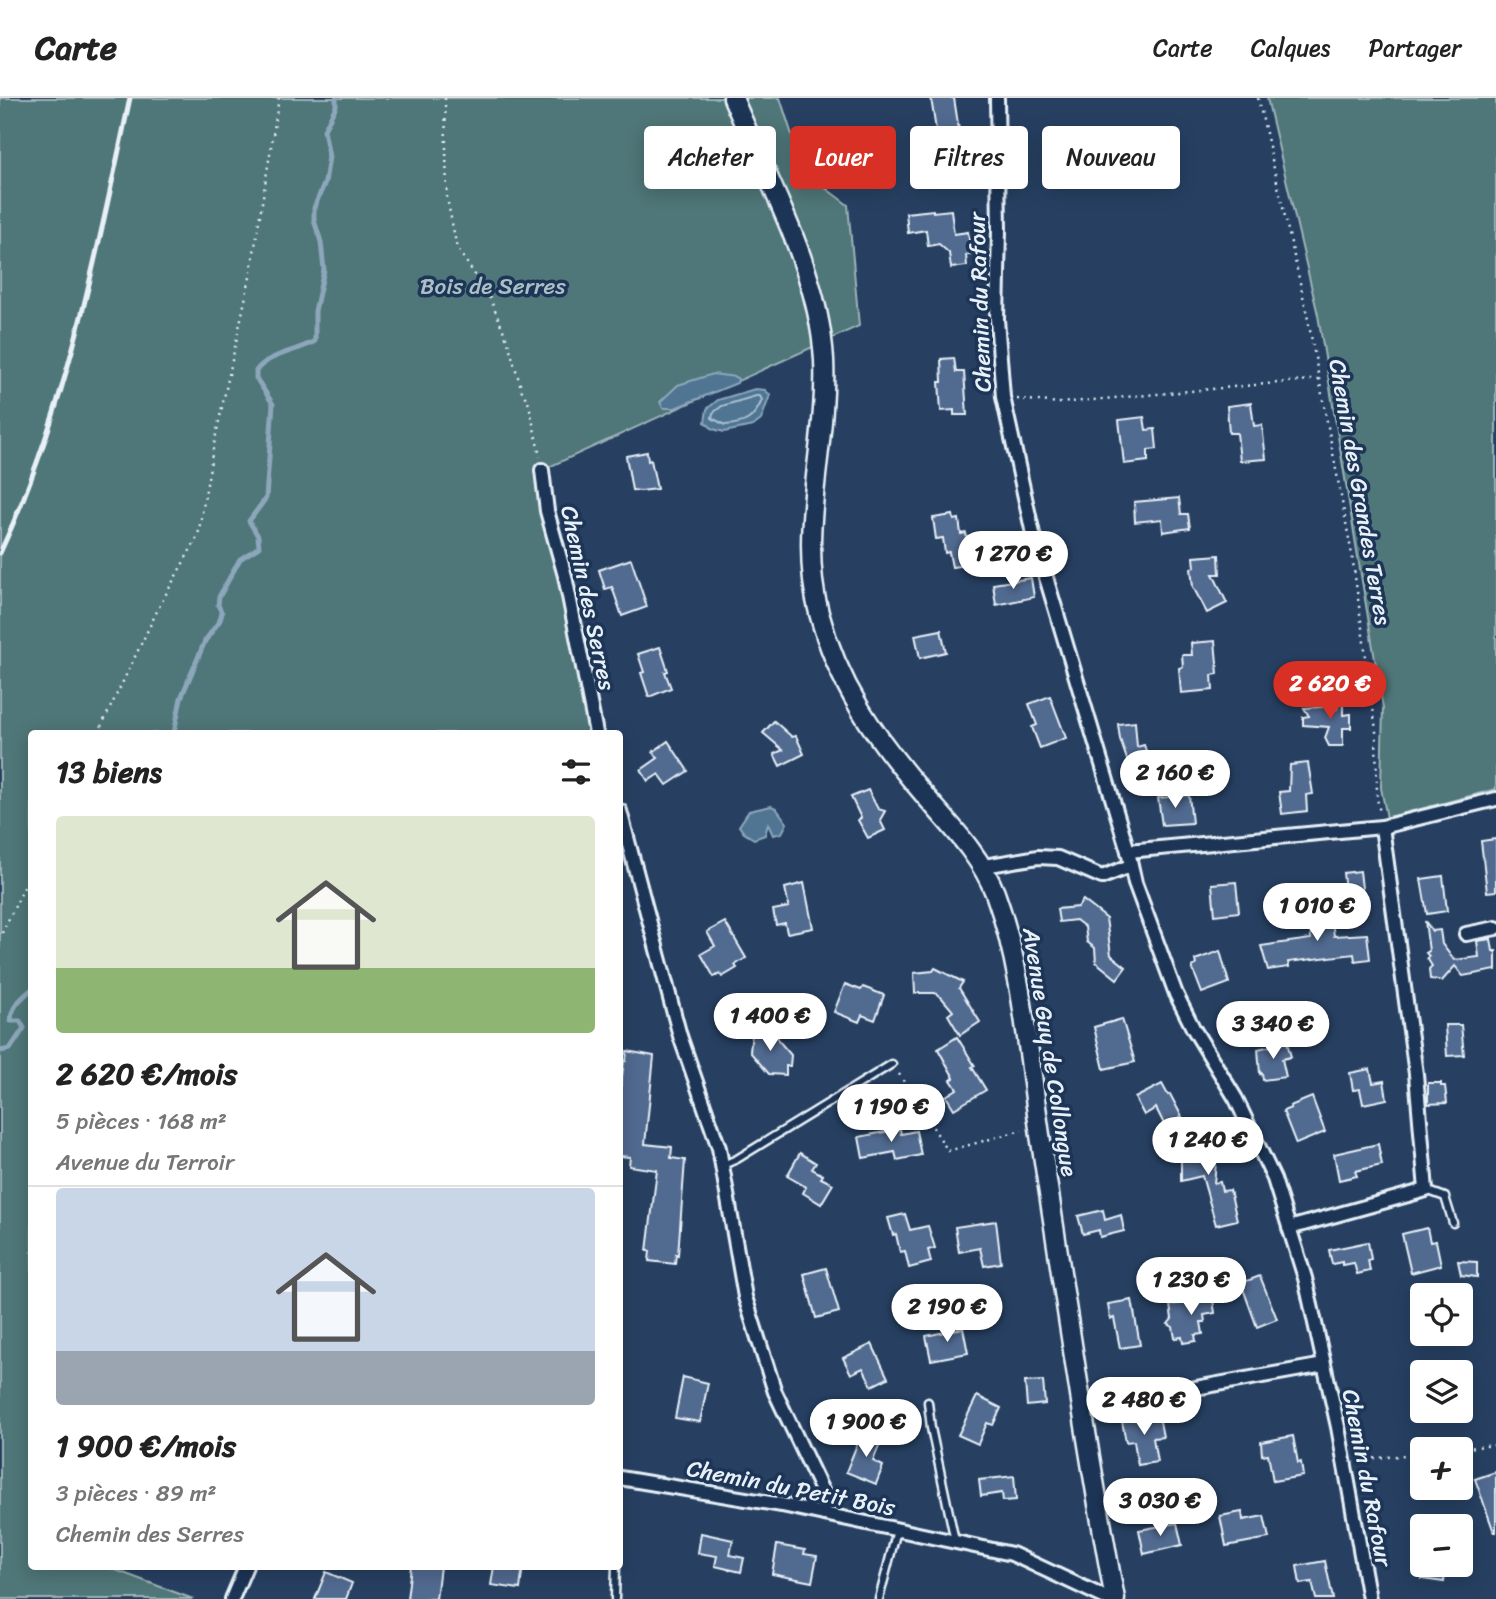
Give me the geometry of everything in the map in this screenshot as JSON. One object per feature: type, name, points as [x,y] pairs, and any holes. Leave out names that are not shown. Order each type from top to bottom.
[{"type":"main road","name":"Avenue Guy de Collongue","points":[[733,98],[793,238],[819,320],[824,364],[810,554],[812,579],[827,642],[852,698],[871,730],[984,866],[1011,944],[1083,1413],[1086,1500],[1098,1574],[1113,1599]]},
{"type":"street","name":"Chemin du Rafour","points":[[997,98],[997,319],[1003,397],[1033,534],[1128,850],[1130,866],[1176,994],[1193,1028],[1236,1099],[1273,1179],[1305,1278],[1344,1462],[1369,1599]]},
{"type":"street","name":"Chemin des Serres","points":[[542,470],[547,511],[565,576],[595,730]]},
{"type":"street","points":[[1128,850],[1382,827],[1496,799]]},
{"type":"street","points":[[623,822],[680,1036],[714,1130],[723,1165],[745,1297],[775,1392],[821,1488],[824,1514]]},
{"type":"street","points":[[1289,1228],[1426,1190],[1416,1074],[1382,827]]},
{"type":"street","points":[[984,866],[1038,857],[1058,858],[1102,877],[1130,866]]},
{"type":"street","points":[[1466,934],[1496,928]]},
{"type":"street","name":"Chemin du Rafour","points":[[1162,1394],[1324,1365]]},
{"type":"street","name":"Chemin du Petit Bois","points":[[623,1478],[727,1495],[1012,1554],[1113,1599]]},
{"type":"street","points":[[232,1599],[244,1570]]},
{"type":"lane","points":[[723,1165],[892,1064]]},
{"type":"lane","points":[[1426,1190],[1445,1197],[1453,1223]]},
{"type":"lane","points":[[928,1402],[955,1541]]},
{"type":"lane","points":[[878,1599],[897,1529]]},
{"type":"lane","points":[[615,1599],[616,1570]]},
{"type":"path","points":[[99,730],[160,604],[198,536],[213,449],[250,277],[279,98]]},
{"type":"path","points":[[445,98],[447,198],[457,248],[489,296],[508,342],[528,404],[542,470]]},
{"type":"path","name":"Chemin des Grandes Terres","points":[[1258,98],[1306,309],[1352,555],[1376,730],[1377,798],[1382,827]]},
{"type":"path","points":[[1003,397],[1060,403],[1320,379]]},
{"type":"path","points":[[2,933],[28,879]]},
{"type":"path","points":[[892,1064],[948,1151],[1038,1125]]},
{"type":"path","points":[[1473,1447],[1496,1445]]},
{"type":"path","points":[[1344,1462],[1410,1454]]},
{"type":"green space","name":"Bois de Serres","points":[[0,98],[780,98],[790,129],[790,189],[827,189],[848,205],[859,326],[542,470],[595,730],[28,730],[28,1570],[116,1570],[193,1599],[0,1599]]},
{"type":"green space","points":[[1267,98],[1496,98],[1496,789],[1387,818],[1381,788],[1383,708],[1318,315]]},
{"type":"water","points":[[713,374],[735,377],[738,379],[737,383],[675,408],[663,408],[660,402],[678,385]]},
{"type":"water","points":[[755,389],[765,390],[770,395],[761,420],[753,426],[724,432],[713,429],[705,422],[707,409],[718,400]]},
{"type":"water","points":[[771,806],[776,808],[787,823],[782,833],[773,835],[768,824],[765,835],[754,839],[744,833],[739,826],[749,811]]},
{"type":"building","points":[[931,98],[954,98],[958,126],[935,126]]},
{"type":"building","points":[[951,210],[954,234],[968,232],[971,254],[966,255],[967,266],[951,268],[949,253],[939,244],[928,246],[926,230],[908,233],[906,213]]},
{"type":"building","points":[[954,358],[956,372],[964,372],[967,415],[954,415],[954,410],[941,411],[941,359]]},
{"type":"building","points":[[1251,403],[1254,426],[1262,425],[1266,459],[1240,461],[1237,433],[1229,433],[1227,406]]},
{"type":"building","points":[[1144,417],[1146,430],[1155,429],[1157,449],[1148,450],[1148,461],[1124,464],[1119,420]]},
{"type":"building","points":[[647,452],[657,489],[632,490],[626,456]]},
{"type":"building","points":[[1179,498],[1181,514],[1188,514],[1190,528],[1163,532],[1162,519],[1135,522],[1134,502]]},
{"type":"building","points":[[953,515],[954,520],[959,519],[961,534],[966,533],[971,564],[952,567],[949,552],[945,553],[943,538],[936,539],[933,518]]},
{"type":"building","points":[[1219,555],[1220,574],[1213,574],[1227,603],[1207,613],[1193,587],[1191,568],[1195,567],[1194,557]]},
{"type":"building","points":[[631,559],[647,607],[622,616],[612,587],[605,589],[599,570]]},
{"type":"building","points":[[1031,578],[1034,597],[996,605],[993,584]]},
{"type":"building","points":[[941,630],[946,652],[920,658],[915,635]]},
{"type":"building","points":[[1215,641],[1218,674],[1212,675],[1213,690],[1181,693],[1179,668],[1183,667],[1182,655],[1192,655],[1191,643]]},
{"type":"building","points":[[660,647],[671,688],[649,697],[638,654]]},
{"type":"building","points":[[1343,695],[1343,715],[1351,714],[1351,728],[1343,728],[1343,746],[1329,746],[1325,738],[1329,727],[1303,725],[1303,717],[1309,716],[1304,708],[1322,707],[1325,703],[1336,702],[1336,710]]},
{"type":"building","points":[[1050,696],[1066,738],[1040,748],[1032,727],[1037,725],[1029,704]]},
{"type":"building","points":[[774,721],[792,737],[796,736],[804,754],[780,766],[774,754],[783,750],[763,733]]},
{"type":"building","points":[[1135,722],[1137,747],[1144,745],[1152,768],[1138,773],[1139,782],[1135,783],[1120,739],[1118,724]]},
{"type":"building","points":[[668,741],[688,771],[667,785],[659,774],[648,781],[641,770],[658,758],[653,752]]},
{"type":"building","points":[[1308,763],[1313,794],[1306,795],[1307,811],[1282,814],[1279,792],[1289,791],[1290,765]]},
{"type":"building","points":[[868,790],[878,809],[885,811],[880,820],[885,830],[868,838],[858,820],[861,818],[851,797]]},
{"type":"building","points":[[1189,795],[1192,823],[1162,825],[1158,798]]},
{"type":"building","points":[[1496,839],[1496,891],[1487,892],[1481,841]]},
{"type":"building","points":[[1360,871],[1363,897],[1346,899],[1343,873]]},
{"type":"building","points":[[1443,876],[1447,911],[1427,914],[1421,879]]},
{"type":"building","points":[[1236,882],[1239,912],[1215,915],[1212,884]]},
{"type":"building","points":[[804,883],[813,928],[787,933],[785,923],[776,925],[773,910],[789,907],[785,888]]},
{"type":"building","points":[[1083,900],[1106,918],[1111,955],[1126,967],[1117,979],[1096,962],[1095,948],[1087,942],[1085,927],[1076,920],[1059,922],[1057,909],[1078,907]]},
{"type":"building","points":[[1330,906],[1334,936],[1367,934],[1370,959],[1355,961],[1354,954],[1288,962],[1289,967],[1268,970],[1261,946],[1311,939],[1308,908]]},
{"type":"building","points":[[1425,921],[1432,931],[1440,930],[1442,944],[1454,960],[1479,957],[1477,941],[1491,939],[1493,951],[1496,951],[1496,970],[1463,976],[1455,966],[1442,981],[1430,979],[1429,969],[1432,966],[1426,953],[1429,951]]},
{"type":"building","points":[[725,922],[746,958],[735,965],[737,968],[722,977],[720,974],[714,977],[701,954],[715,946],[707,932]]},
{"type":"building","points":[[1220,951],[1229,983],[1202,993],[1192,967],[1196,965],[1195,960]]},
{"type":"building","points":[[935,968],[963,982],[959,988],[980,1022],[960,1035],[948,1015],[953,1011],[942,998],[935,993],[915,993],[914,973],[933,971]]},
{"type":"building","points":[[845,984],[884,995],[875,1020],[862,1015],[859,1022],[834,1012]]},
{"type":"building","points":[[1122,1019],[1135,1062],[1104,1069],[1094,1027]]},
{"type":"building","points":[[1445,1025],[1461,1025],[1464,1055],[1447,1056]]},
{"type":"building","points":[[752,1032],[778,1035],[778,1040],[791,1055],[790,1066],[786,1066],[786,1075],[769,1074],[750,1052]]},
{"type":"building","points":[[957,1037],[986,1090],[954,1109],[946,1096],[957,1089],[938,1049]]},
{"type":"building","points":[[1287,1042],[1291,1057],[1282,1059],[1286,1077],[1263,1080],[1258,1049]]},
{"type":"building","points":[[627,1051],[654,1056],[645,1144],[672,1147],[671,1158],[685,1160],[678,1255],[676,1254],[675,1264],[649,1261],[650,1251],[647,1251],[657,1170],[629,1166],[630,1157],[623,1156],[623,1069]]},
{"type":"building","points":[[1370,1069],[1373,1083],[1384,1081],[1387,1099],[1363,1104],[1360,1089],[1353,1090],[1350,1073]]},
{"type":"building","points":[[1428,1083],[1441,1083],[1441,1086],[1445,1086],[1447,1103],[1428,1104]]},
{"type":"building","points":[[1162,1084],[1182,1117],[1165,1126],[1156,1108],[1144,1115],[1135,1098]]},
{"type":"building","points":[[1312,1097],[1325,1132],[1296,1144],[1283,1111]]},
{"type":"building","points":[[900,1129],[901,1134],[916,1131],[921,1155],[897,1160],[895,1152],[863,1158],[859,1137]]},
{"type":"building","points":[[1219,1139],[1219,1151],[1214,1156],[1214,1183],[1220,1182],[1222,1191],[1230,1190],[1237,1220],[1216,1225],[1202,1176],[1181,1181],[1181,1145]]},
{"type":"building","points":[[1378,1144],[1382,1165],[1355,1171],[1357,1176],[1339,1180],[1334,1154]]},
{"type":"building","points":[[800,1153],[816,1163],[812,1169],[823,1175],[821,1178],[833,1184],[821,1204],[803,1193],[806,1187],[787,1176]]},
{"type":"building","points":[[1103,1210],[1105,1220],[1121,1215],[1124,1231],[1100,1237],[1099,1230],[1083,1234],[1078,1216]]},
{"type":"building","points":[[905,1214],[910,1230],[928,1226],[935,1248],[928,1250],[931,1262],[909,1268],[905,1251],[900,1252],[896,1234],[893,1235],[888,1218]]},
{"type":"building","points":[[996,1221],[1001,1263],[984,1266],[980,1248],[959,1252],[955,1227]]},
{"type":"building","points":[[1427,1228],[1430,1242],[1436,1241],[1441,1265],[1411,1273],[1402,1234]]},
{"type":"building","points":[[1368,1242],[1370,1271],[1357,1274],[1354,1263],[1332,1264],[1329,1250]]},
{"type":"building","points":[[1458,1261],[1477,1262],[1477,1277],[1461,1275]]},
{"type":"building","points":[[826,1268],[839,1312],[816,1318],[804,1274]]},
{"type":"building","points":[[1260,1276],[1277,1319],[1257,1327],[1241,1283]]},
{"type":"building","points":[[1212,1293],[1215,1313],[1204,1315],[1205,1322],[1201,1322],[1203,1334],[1195,1335],[1196,1341],[1183,1343],[1182,1337],[1175,1338],[1173,1327],[1168,1324],[1172,1319],[1170,1305],[1197,1301],[1196,1295]]},
{"type":"building","points":[[1132,1300],[1140,1345],[1120,1348],[1114,1318],[1110,1319],[1108,1304]]},
{"type":"building","points":[[963,1328],[968,1353],[931,1360],[926,1336]]},
{"type":"building","points":[[872,1344],[888,1378],[872,1386],[863,1368],[851,1374],[843,1358]]},
{"type":"building","points":[[683,1377],[708,1383],[700,1422],[675,1418]]},
{"type":"building","points":[[1043,1381],[1045,1404],[1027,1406],[1025,1382]]},
{"type":"building","points":[[977,1396],[1001,1408],[993,1425],[987,1423],[978,1444],[958,1435]]},
{"type":"building","points":[[1159,1416],[1163,1437],[1153,1438],[1157,1462],[1138,1465],[1134,1441],[1126,1442],[1122,1421]]},
{"type":"building","points":[[862,1432],[881,1441],[873,1461],[883,1466],[876,1484],[846,1472]]},
{"type":"building","points":[[1293,1436],[1303,1476],[1273,1481],[1268,1454],[1262,1455],[1261,1442]]},
{"type":"building","points":[[1496,1472],[1496,1532],[1494,1532],[1475,1479]]},
{"type":"building","points":[[1014,1476],[1016,1500],[1003,1501],[1002,1493],[981,1496],[979,1480]]},
{"type":"building","points":[[1242,1512],[1243,1520],[1264,1516],[1269,1538],[1226,1546],[1220,1516]]},
{"type":"building","points":[[1177,1523],[1182,1545],[1144,1554],[1139,1530]]},
{"type":"building","points":[[701,1533],[733,1540],[730,1555],[744,1558],[741,1572],[715,1566],[717,1556],[698,1553]]},
{"type":"building","points":[[777,1545],[805,1550],[804,1554],[817,1556],[812,1582],[772,1574]]},
{"type":"building","points":[[1325,1561],[1333,1599],[1316,1599],[1312,1582],[1300,1584],[1297,1566]]},
{"type":"building","points":[[411,1570],[440,1570],[436,1599],[407,1599]]},
{"type":"building","points":[[493,1570],[522,1570],[520,1589],[491,1585]]},
{"type":"building","points":[[326,1572],[352,1583],[346,1599],[315,1599]]},
{"type":"building","points":[[1422,1577],[1445,1577],[1444,1582]]},
{"type":"waterway","points":[[175,730],[181,698],[205,641],[220,620],[222,613],[218,605],[219,597],[240,559],[259,547],[258,536],[249,521],[266,498],[273,404],[256,378],[256,371],[268,360],[315,341],[315,311],[324,270],[314,208],[325,182],[329,157],[324,130],[336,106],[336,98]]},
{"type":"waterway","points":[[0,1051],[10,1049],[24,1028],[20,1021],[11,1021],[11,1016],[28,993]]},
{"type":"railway","points":[[0,553],[44,443],[62,387],[92,272],[130,98]]}]
